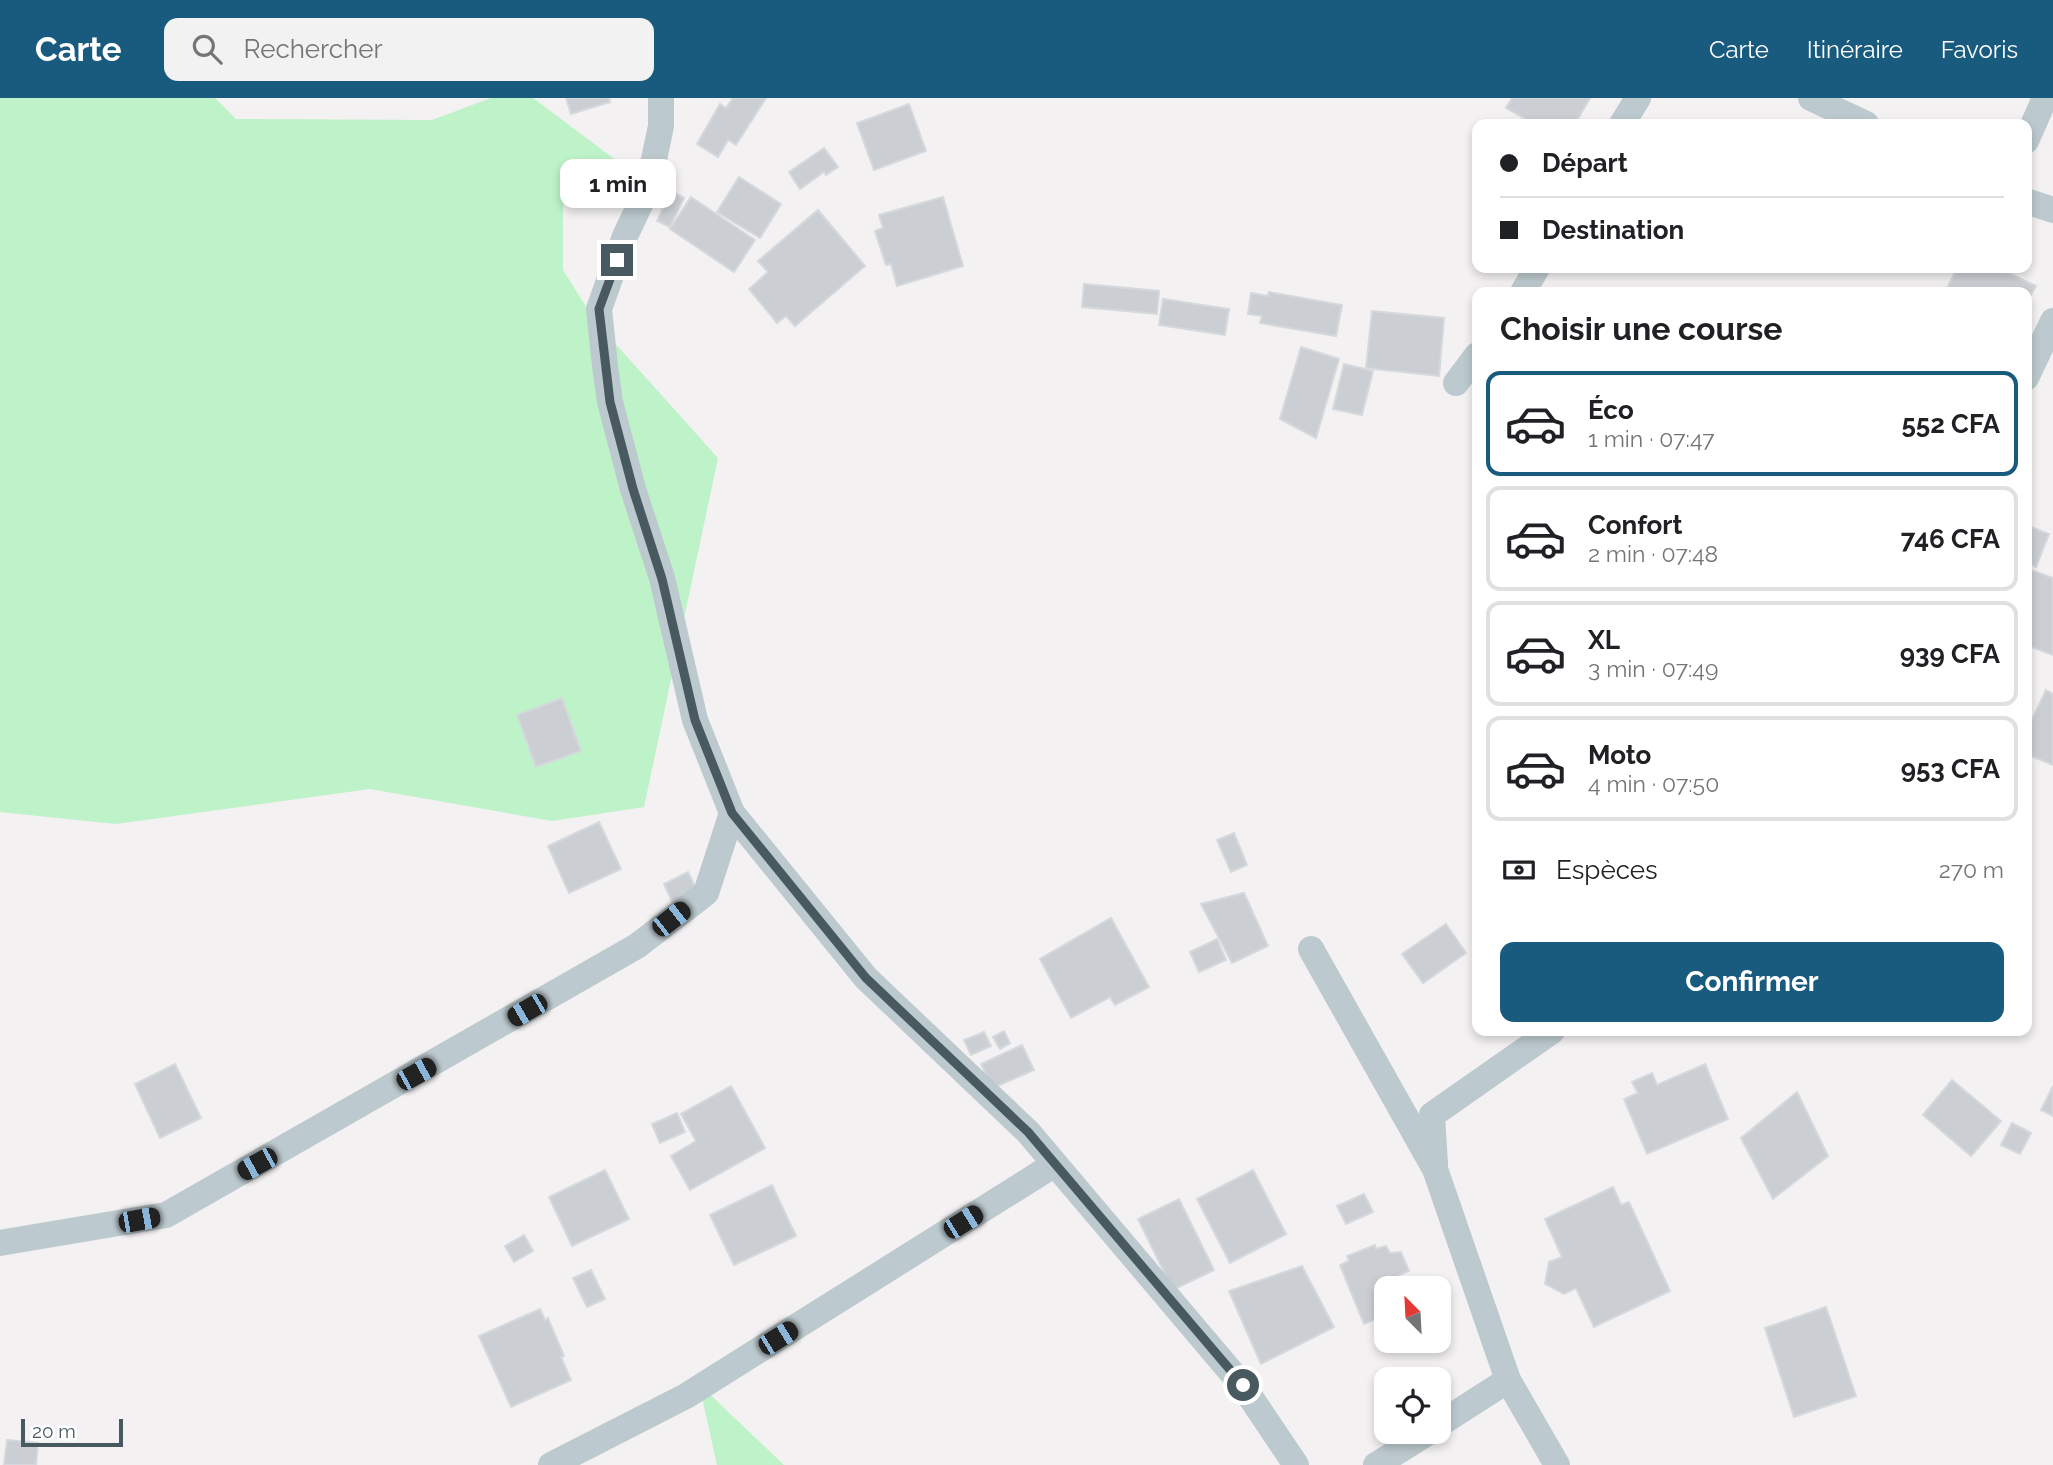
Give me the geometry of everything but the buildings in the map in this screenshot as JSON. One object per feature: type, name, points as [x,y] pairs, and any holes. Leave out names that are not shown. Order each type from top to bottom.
[{"type":"street","points":[[661,98],[661,126],[648,188],[625,236],[599,309],[610,402],[633,489],[662,579],[695,720],[732,813],[866,978],[1028,1132],[1243,1385],[1296,1465]]},
{"type":"street","points":[[1625,119],[1638,98]]},
{"type":"street","points":[[1811,98],[1855,119]]},
{"type":"street","points":[[2032,127],[2045,98]]},
{"type":"street","points":[[2032,203],[2053,210]]},
{"type":"street","points":[[2032,365],[2053,321]]},
{"type":"street","points":[[1456,383],[1472,362]]},
{"type":"street","points":[[0,1242],[166,1215],[637,946],[706,893],[732,813]]},
{"type":"street","points":[[1311,949],[1435,1169],[1508,1380],[1557,1465]]},
{"type":"street","points":[[1435,1169],[1433,1115],[1545,1036]]},
{"type":"street","points":[[551,1465],[686,1396],[1055,1164]]},
{"type":"street","points":[[1451,1417],[1508,1380]]},
{"type":"street","points":[[1376,1465],[1410,1444]]},
{"type":"green space","points":[[0,98],[215,98],[236,119],[432,120],[491,98],[533,98],[633,173],[563,205],[563,270],[595,321],[718,458],[644,807],[552,821],[370,789],[116,824],[0,812]]},
{"type":"green space","points":[[699,1384],[784,1465],[717,1465]]},
{"type":"route","points":[[617,260],[599,309],[610,402],[633,489],[662,579],[695,720],[732,813],[866,978],[1028,1132],[1243,1385]]}]
